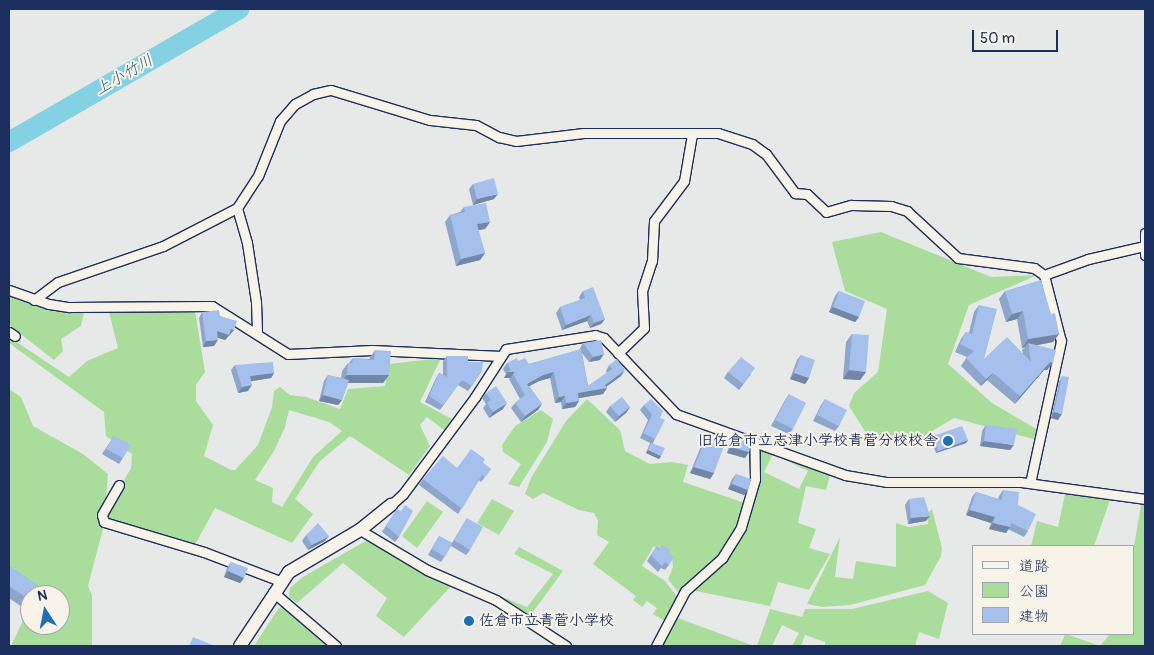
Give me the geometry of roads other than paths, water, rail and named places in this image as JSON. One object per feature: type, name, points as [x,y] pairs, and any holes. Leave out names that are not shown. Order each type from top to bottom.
[{"type":"street","points":[[34,300],[58,282],[164,246],[237,208],[258,176],[280,121],[295,104],[313,94],[331,90],[430,120],[476,125],[499,137],[516,141],[584,132],[718,133],[752,144],[766,154],[796,193],[807,194],[826,212],[851,205],[891,206],[907,211],[958,258],[1034,268],[1044,275],[1061,341],[1030,483]]},
{"type":"street","points":[[618,353],[644,328],[642,291],[652,261],[654,221],[684,181],[692,134]]},
{"type":"street","points":[[237,208],[247,243],[256,302],[257,334]]},
{"type":"street","points":[[1044,275],[1088,259],[1144,251],[1145,233]]},
{"type":"street","points":[[9,290],[34,300],[70,307],[212,306],[288,354],[372,350],[501,356]]},
{"type":"street","points":[[240,646],[276,586],[296,566],[360,530],[403,494],[475,398],[501,356],[510,347],[595,335],[604,338],[671,412],[754,440],[855,478],[887,482],[1030,483],[1145,500]]},
{"type":"street","points":[[656,646],[685,591],[722,558],[741,527],[755,479],[754,440]]},
{"type":"street","points":[[118,485],[102,515],[104,522],[204,552],[276,586],[336,646]]},
{"type":"street","points":[[360,530],[427,570],[496,600],[566,646]]},
{"type":"waterway","name":"上小竹川","points":[[9,142],[239,9]]},
{"type":"place","name":"旧佐倉市立志津小学校青菅分校校舎","points":[[948,441]]},
{"type":"place","name":"佐倉市立青菅小学校","points":[[469,621]]}]
